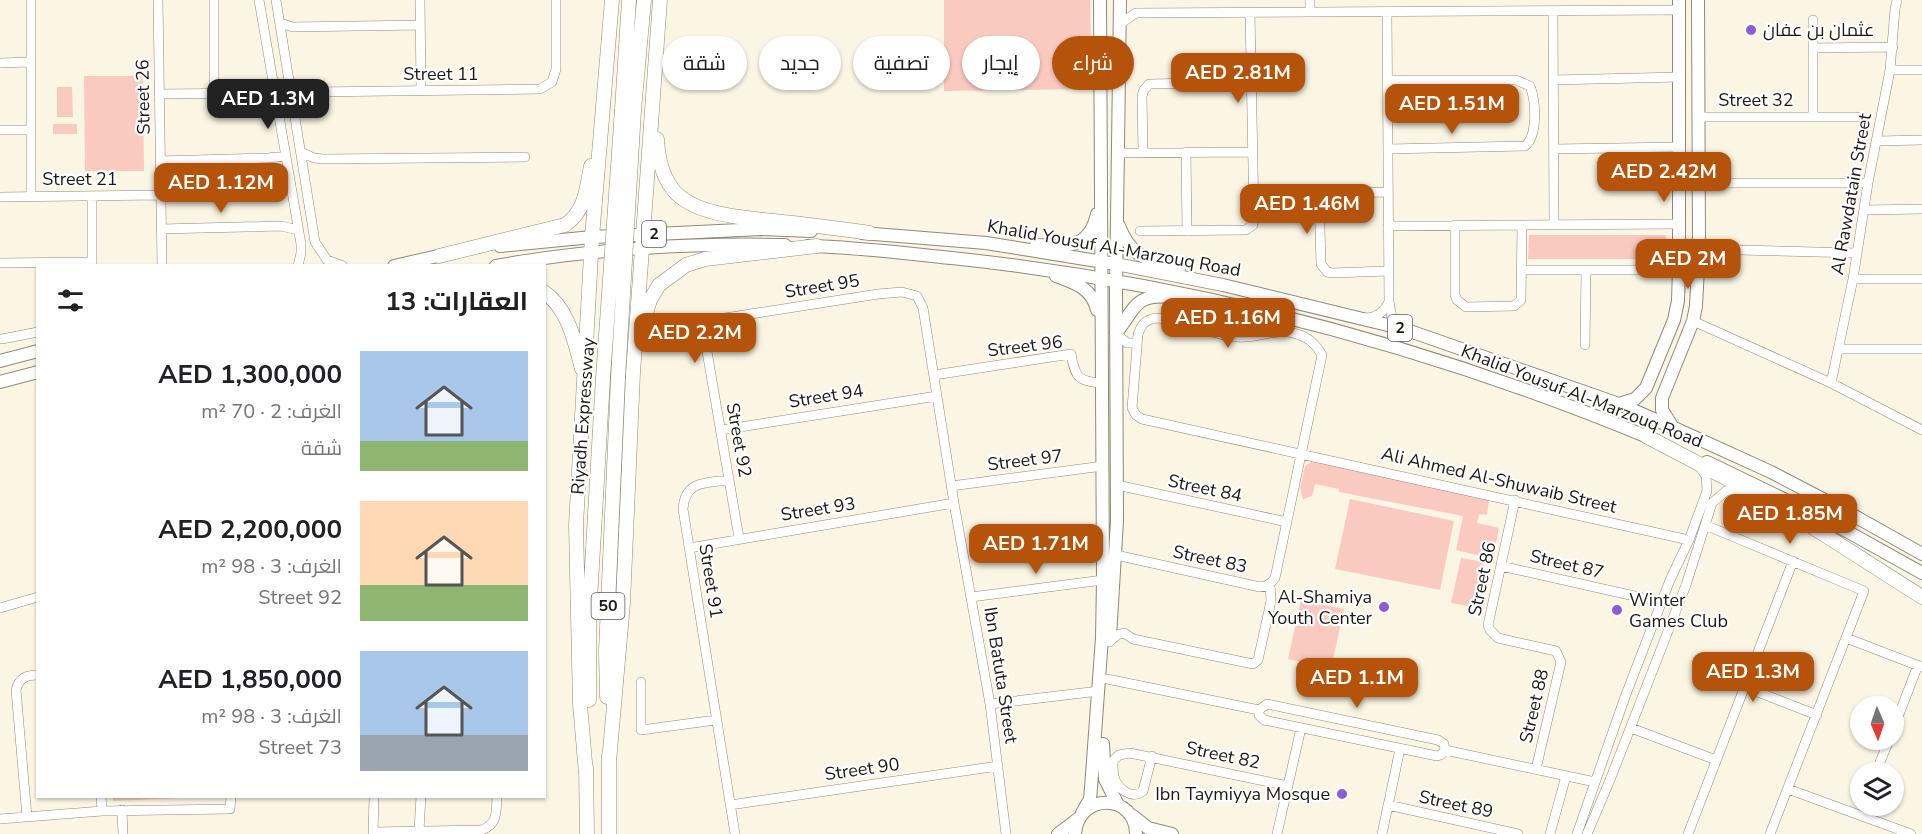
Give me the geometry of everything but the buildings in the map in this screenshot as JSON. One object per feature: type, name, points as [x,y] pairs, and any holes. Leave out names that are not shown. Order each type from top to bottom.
[{"type":"highway","points":[[586,774],[580,704],[576,525],[586,385],[592,237],[612,0]]},
{"type":"highway","name":"Riyadh Expressway","points":[[609,834],[606,651],[628,110],[629,0]]},
{"type":"highway","name":"Riyadh Expressway","points":[[587,834],[589,617],[603,378],[628,110],[644,0]]},
{"type":"highway","points":[[609,762],[623,603],[633,373],[660,0]]},
{"type":"highway","points":[[654,93],[661,169],[677,194],[689,202],[706,210],[733,215],[870,233]]},
{"type":"highway","points":[[439,256],[555,228],[575,218],[581,210],[585,196],[602,114]]},
{"type":"highway","points":[[597,180],[605,195],[621,202],[638,197],[644,191],[647,183]]},
{"type":"highway","points":[[633,373],[650,300],[659,285],[686,265],[705,259],[817,246]]},
{"type":"highway","points":[[591,294],[593,284],[600,276],[609,272],[620,272],[629,276],[636,284],[639,293]]},
{"type":"highway","points":[[546,294],[567,321],[586,385]]},
{"type":"highway","points":[[1646,436],[1781,507],[1922,597]]},
{"type":"main road","points":[[1100,0],[1101,36]]},
{"type":"main road","points":[[1120,36],[1121,0]]},
{"type":"main road","points":[[1672,427],[1664,416],[1661,405],[1693,321],[1697,289],[1699,249],[1698,0]]},
{"type":"main road","points":[[1619,404],[1629,403],[1641,394],[1674,320],[1679,269],[1679,5]]},
{"type":"main road","points":[[1679,29],[1684,38],[1689,39],[1693,38],[1698,29]]},
{"type":"main road","points":[[1679,57],[1687,48],[1698,55]]},
{"type":"main road","points":[[1075,834],[1081,815],[1090,799],[1103,580],[1101,90]]},
{"type":"main road","points":[[1119,90],[1116,264],[1117,521],[1103,767],[1109,790],[1134,820],[1136,834]]},
{"type":"main road","points":[[986,243],[1051,245],[1080,242],[1094,227],[1100,195]]},
{"type":"main road","points":[[1117,221],[1127,243],[1140,255],[1223,285]]},
{"type":"main road","name":"Khalid Yousuf Al-Marzouq Road","points":[[403,264],[487,248],[592,237],[761,229],[870,233],[986,243],[1101,261],[1223,285],[1404,329],[1619,404],[1744,459],[1822,498],[1922,554]]},
{"type":"main road","name":"Khalid Yousuf Al-Marzouq Road","points":[[511,264],[592,253],[747,244],[847,247],[1100,277],[1230,304],[1322,327],[1423,357],[1537,395],[1646,436],[1729,471],[1863,539],[1922,573]]},
{"type":"main road","points":[[1029,267],[1079,285],[1090,293],[1096,307],[1103,351]]},
{"type":"main road","points":[[1679,269],[1689,275],[1698,270]]},
{"type":"main road","points":[[1678,289],[1688,285],[1697,289]]},
{"type":"main road","points":[[1116,333],[1135,305],[1148,298],[1173,297],[1230,304]]},
{"type":"main road","points":[[1423,357],[1418,347],[1427,342],[1478,359],[1510,366]]},
{"type":"main road","points":[[0,361],[36,352]]},
{"type":"main road","points":[[1655,366],[1663,376],[1672,375]]},
{"type":"main road","points":[[0,382],[36,373]]},
{"type":"main road","points":[[1103,440],[1107,431],[1113,433],[1117,440]]},
{"type":"main road","points":[[1102,525],[1111,529],[1117,521]]},
{"type":"main road","points":[[1863,539],[1892,549],[1922,566]]},
{"type":"main road","points":[[1058,834],[1095,804],[1111,803],[1123,808],[1148,828],[1172,834]]},
{"type":"street","points":[[31,0],[32,196]]},
{"type":"street","name":"Street 26","points":[[158,0],[162,264]]},
{"type":"street","points":[[214,0],[214,94]]},
{"type":"street","points":[[259,0],[297,218],[301,253],[298,264]]},
{"type":"street","points":[[276,0],[315,242],[327,260],[338,264]]},
{"type":"street","points":[[420,0],[421,90]]},
{"type":"street","name":"Street 11","points":[[290,84],[298,89],[314,92],[540,89],[552,82],[556,69],[556,0]]},
{"type":"street","points":[[1121,0],[1136,13]]},
{"type":"street","points":[[1310,0],[1310,12]]},
{"type":"street","points":[[1360,0],[1360,12]]},
{"type":"street","points":[[1462,0],[1462,11]]},
{"type":"street","points":[[1512,0],[1512,11]]},
{"type":"street","name":"Al Rawdatain Street","points":[[1831,383],[1853,279],[1868,183],[1890,70],[1895,3]]},
{"type":"street","points":[[1120,24],[1136,13],[1553,11],[1679,5]]},
{"type":"street","points":[[1553,11],[1554,225]]},
{"type":"street","points":[[1387,12],[1389,302],[1392,318],[1404,329]]},
{"type":"street","points":[[1140,231],[1246,230],[1252,225],[1254,195],[1250,13]]},
{"type":"street","name":"Street 32","points":[[1813,20],[1813,117]]},
{"type":"street","points":[[280,23],[293,27],[419,26]]},
{"type":"street","points":[[282,35],[293,27]]},
{"type":"street","points":[[1813,48],[1893,47]]},
{"type":"street","points":[[0,63],[30,62]]},
{"type":"street","points":[[1890,70],[1922,70]]},
{"type":"street","points":[[1553,80],[1679,77]]},
{"type":"street","points":[[159,94],[257,93],[264,90],[273,80]]},
{"type":"street","points":[[1388,80],[1516,80],[1530,86],[1533,92],[1534,130],[1530,142],[1525,146],[1388,149]]},
{"type":"street","points":[[1143,152],[1142,96],[1149,84],[1251,82]]},
{"type":"street","points":[[280,120],[289,122],[299,100],[314,92]]},
{"type":"street","points":[[257,93],[278,104]]},
{"type":"street","name":"Street 32","points":[[1699,117],[1857,117]]},
{"type":"street","points":[[0,130],[31,130]]},
{"type":"street","points":[[283,137],[290,131],[298,134]]},
{"type":"street","points":[[1877,141],[1922,140]]},
{"type":"street","points":[[1554,148],[1679,147]]},
{"type":"street","points":[[301,152],[322,159],[525,157]]},
{"type":"street","points":[[1186,152],[1187,231]]},
{"type":"street","points":[[1119,153],[1252,152]]},
{"type":"street","points":[[160,161],[286,156]]},
{"type":"street","points":[[304,175],[322,159]]},
{"type":"street","points":[[1699,183],[1868,183]]},
{"type":"street","points":[[292,188],[299,193],[304,191],[306,186]]},
{"type":"street","points":[[1254,195],[1388,192]]},
{"type":"street","points":[[1319,193],[1323,268],[1332,273],[1388,271]]},
{"type":"street","name":"Street 21","points":[[0,197],[161,195]]},
{"type":"street","points":[[0,263],[92,264],[92,196]]},
{"type":"street","points":[[1865,210],[1922,209]]},
{"type":"street","points":[[281,226],[297,218]]},
{"type":"street","points":[[1388,226],[1679,224]]},
{"type":"street","points":[[1455,225],[1455,295],[1466,307],[1514,306],[1518,303],[1522,295],[1522,226]]},
{"type":"street","points":[[161,229],[281,226],[298,230]]},
{"type":"street","points":[[1699,249],[1856,253]]},
{"type":"street","points":[[1522,270],[1647,270]]},
{"type":"street","points":[[1585,345],[1586,270]]},
{"type":"street","points":[[1853,279],[1922,279]]},
{"type":"street","name":"Street 95","points":[[719,319],[892,292],[911,293],[917,296],[923,308]]},
{"type":"street","points":[[1364,318],[1379,315],[1389,302]]},
{"type":"street","name":"Ibn Batuta Street","points":[[923,308],[951,486],[990,704],[1006,834]]},
{"type":"street","name":"Ali Ahmed Al-Shuwaib Street","points":[[1302,453],[1322,355],[1307,338],[1292,332],[1277,332],[1256,337],[1235,337],[1156,318],[1149,319],[1142,324],[1138,334],[1132,408],[1142,419],[1689,540]]},
{"type":"street","name":"Street 92","points":[[719,319],[708,326],[704,334],[739,538]]},
{"type":"street","points":[[1693,321],[1831,383],[1922,430]]},
{"type":"street","points":[[2,339],[36,332]]},
{"type":"street","points":[[1116,333],[1127,343],[1137,343]]},
{"type":"street","points":[[1838,349],[1922,349]]},
{"type":"street","name":"Street 96","points":[[934,375],[1071,354],[1074,371],[1079,378],[1089,383],[1103,383]]},
{"type":"street","points":[[1117,359],[1135,362]]},
{"type":"street","name":"Street 94","points":[[721,430],[937,396]]},
{"type":"street","name":"Street 83","points":[[1116,555],[1260,587],[1270,584],[1275,578],[1302,453]]},
{"type":"street","points":[[1577,834],[1661,602],[1689,540],[1707,491],[1706,476],[1697,463]]},
{"type":"street","name":"Street 97","points":[[951,486],[1103,466]]},
{"type":"street","name":"Street 91","points":[[729,480],[693,486],[685,495],[683,508],[735,834]]},
{"type":"street","name":"Street 84","points":[[1117,486],[1287,522]]},
{"type":"street","points":[[1587,834],[1686,585],[1712,503],[1726,491],[1735,489],[1781,507]]},
{"type":"street","name":"Street 86","points":[[1515,500],[1489,619],[1490,630],[1498,638],[1556,651]]},
{"type":"street","name":"Street 93","points":[[689,548],[954,503]]},
{"type":"street","points":[[1705,525],[1864,591],[1770,834]]},
{"type":"street","points":[[1688,834],[1793,561]]},
{"type":"street","name":"Street 87","points":[[1501,566],[1661,602]]},
{"type":"street","points":[[1670,580],[1675,575],[1682,574],[1686,579],[1686,585]]},
{"type":"street","points":[[971,597],[1103,580]]},
{"type":"street","points":[[1109,642],[1117,635],[1124,633],[1133,639],[1253,664],[1258,660],[1271,601],[1270,584]]},
{"type":"street","points":[[0,608],[36,598]]},
{"type":"street","points":[[1846,638],[1920,666],[1904,703]]},
{"type":"street","name":"Street 88","points":[[1536,769],[1561,662],[1556,651]]},
{"type":"street","points":[[27,817],[16,690],[24,677],[36,675]]},
{"type":"street","points":[[1107,679],[1259,710],[1267,704],[1360,723],[1438,740],[1444,744],[1445,750]]},
{"type":"street","points":[[641,682],[641,730],[716,720]]},
{"type":"street","points":[[1745,687],[1816,715]]},
{"type":"street","points":[[990,704],[1098,691]]},
{"type":"street","points":[[1259,710],[1259,715],[1264,720],[1301,728],[1437,756],[1445,750],[1595,782]]},
{"type":"street","points":[[1277,834],[1301,728]]},
{"type":"street","points":[[1631,728],[1716,760]]},
{"type":"street","points":[[1608,745],[1608,750],[1612,755],[1622,750]]},
{"type":"street","points":[[1382,834],[1400,748]]},
{"type":"street","name":"Street 82","points":[[1152,756],[1143,791],[1133,796],[1117,782],[1114,775],[1113,761],[1125,753],[1152,756],[1288,786]]},
{"type":"street","name":"Street 90","points":[[730,805],[998,766]]},
{"type":"street","points":[[1550,834],[1566,776]]},
{"type":"street","points":[[1788,789],[1850,807]]},
{"type":"street","points":[[101,798],[102,811]]},
{"type":"street","points":[[0,819],[122,810],[231,809],[231,798]]},
{"type":"street","points":[[374,798],[373,833],[486,829],[494,822],[497,798]]},
{"type":"street","points":[[419,831],[421,798]]},
{"type":"street","name":"Street 89","points":[[1388,805],[1518,834]]},
{"type":"street","points":[[122,810],[123,834]]},
{"type":"street","points":[[1874,816],[1911,834]]},
{"type":"shaded area","points":[[944,0],[1090,0],[1091,36],[1052,36],[1052,90],[1040,90],[1040,36],[962,36],[962,90],[1018,90],[944,91],[950,90],[950,36],[944,36]]},
{"type":"shaded area","points":[[84,76],[143,76],[144,171],[85,171]]},
{"type":"shaded area","points":[[57,87],[72,87],[73,117],[57,117]]},
{"type":"shaded area","points":[[53,124],[77,124],[77,134],[53,134]]},
{"type":"shaded area","points":[[1529,235],[1666,235],[1666,259],[1528,259]]},
{"type":"shaded area","points":[[1313,461],[1489,500],[1487,515],[1479,514],[1477,523],[1499,528],[1493,559],[1456,550],[1463,516],[1339,492],[1339,489],[1315,484],[1312,496],[1303,499],[1300,488],[1305,466]]},
{"type":"shaded area","points":[[1350,499],[1454,521],[1440,590],[1335,569]]},
{"type":"shaded area","points":[[1461,558],[1484,562],[1474,607],[1451,603]]},
{"type":"shaded area","points":[[1301,600],[1344,609],[1331,669],[1288,659]]},
{"type":"shaded area","points":[[113,798],[178,798],[113,801]]},
{"type":"place","name":"عثمان بن عفان","points":[[1751,30]]},
{"type":"place","name":"Al-Shamiya Youth Center","points":[[1384,607]]},
{"type":"place","name":"Winter Games Club","points":[[1617,610]]},
{"type":"place","name":"Ibn Taymiyya Mosque","points":[[1342,794]]}]
